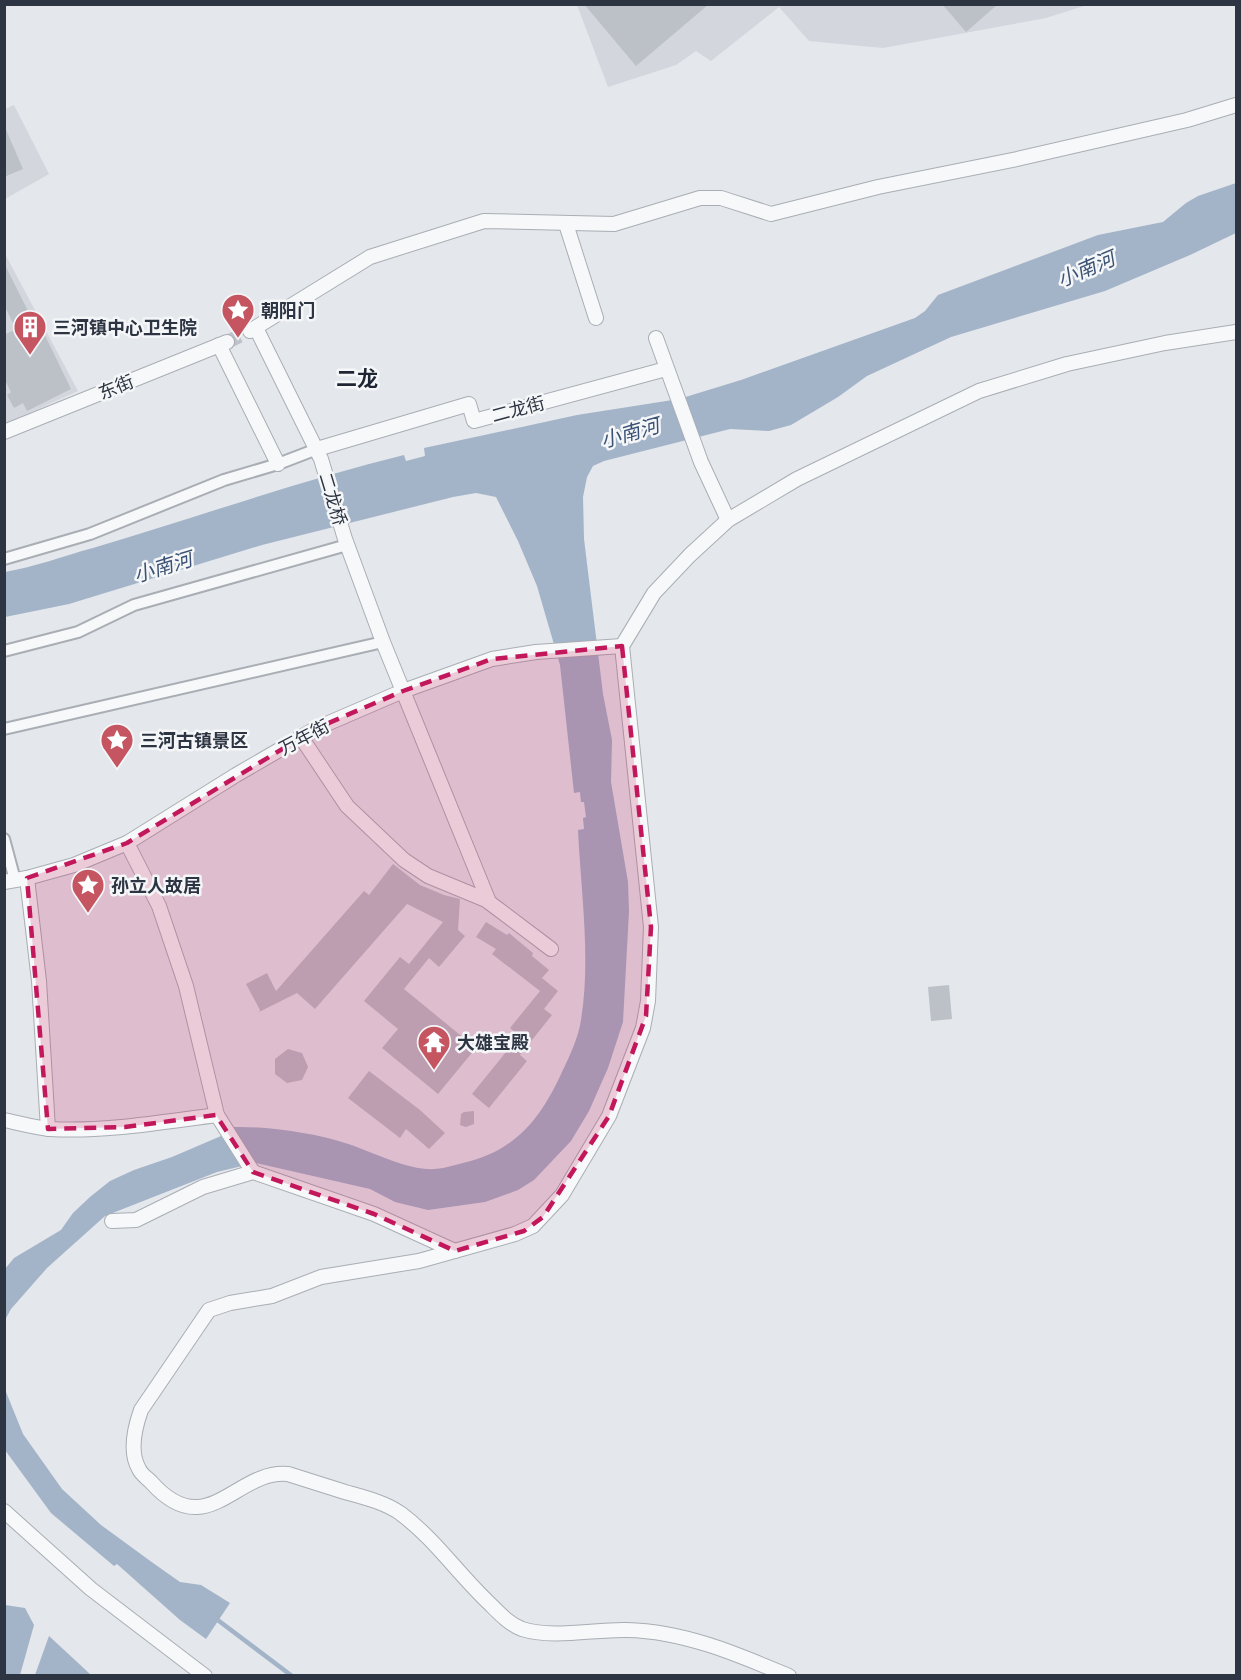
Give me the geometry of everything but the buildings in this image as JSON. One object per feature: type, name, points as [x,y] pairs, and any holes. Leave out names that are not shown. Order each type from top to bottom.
[{"type":"street","points":[[596,318],[566,224],[614,224],[700,198],[721,198],[771,214],[878,187],[1130,133],[1236,105]]},
{"type":"street","name":"二龙桥","points":[[489,902],[383,642],[346,542],[319,454],[253,330],[370,257],[484,221],[566,224]]},
{"type":"street","points":[[789,1676],[738,1655],[654,1632],[627,1630],[547,1632],[522,1629],[508,1622],[478,1594],[438,1549],[398,1512],[373,1500],[288,1474],[268,1475],[202,1507],[184,1506],[168,1499],[139,1469],[135,1457],[135,1427],[141,1410],[209,1310],[230,1303],[272,1296],[321,1277],[419,1262],[524,1231],[543,1217],[562,1195],[609,1116],[643,1028],[648,1001],[651,927],[622,646],[654,593],[690,555],[728,520],[797,478],[979,391],[1067,364],[1165,343],[1236,332]]},
{"type":"street","points":[[656,338],[701,462],[728,520]]},
{"type":"street","name":"东街","points":[[4,432],[223,344],[278,464]]},
{"type":"street","name":"二龙街","points":[[319,454],[469,404],[474,421],[666,369]]},
{"type":"street","points":[[4,559],[90,534],[224,480],[319,454]]},
{"type":"street","points":[[4,651],[78,632],[134,605],[346,542]]},
{"type":"street","points":[[4,729],[383,642]]},
{"type":"street","name":"万年街","points":[[16,880],[74,865],[127,843],[317,728],[403,691],[492,659],[537,652],[622,646]]},
{"type":"street","points":[[301,737],[342,800],[404,860],[428,876],[489,902],[551,949]]},
{"type":"street","points":[[4,838],[39,981],[48,1129]]},
{"type":"street","points":[[127,843],[159,906],[180,966],[219,1118],[253,1172]]},
{"type":"street","points":[[4,1120],[48,1129],[125,1127],[219,1118]]},
{"type":"street","points":[[112,1221],[136,1220],[203,1187],[253,1172],[375,1214],[455,1251]]},
{"type":"street","points":[[4,1511],[91,1589],[204,1676]]},
{"type":"highlighted area","points":[[622,646],[651,927],[646,1016],[609,1116],[543,1217],[524,1231],[455,1251],[374,1214],[253,1172],[216,1115],[125,1127],[48,1129],[27,878],[127,843],[317,728],[403,691],[492,659]]},
{"type":"shaded area","points":[[577,5],[1087,5],[1046,18],[883,48],[809,41],[779,7],[711,61],[696,51],[676,65],[608,87]]},
{"type":"shaded area","points":[[14,105],[49,174],[5,199],[5,109]]},
{"type":"shaded area","name":"三河镇中心卫生院","points":[[4,252],[78,391],[5,424],[4,424]]},
{"type":"water","name":"小南河","points":[[1236,183],[1236,233],[1190,255],[1105,291],[951,337],[867,376],[838,397],[791,425],[769,431],[730,429],[604,461],[593,466],[587,477],[583,497],[584,539],[603,694],[612,740],[611,782],[628,882],[629,911],[623,1022],[608,1068],[589,1111],[571,1141],[534,1180],[518,1190],[485,1202],[428,1210],[395,1202],[370,1189],[256,1163],[233,1127],[275,1129],[319,1136],[417,1168],[445,1168],[482,1158],[512,1141],[535,1118],[554,1089],[571,1053],[580,1027],[584,997],[585,949],[578,830],[584,829],[583,818],[586,817],[580,792],[574,793],[560,665],[537,586],[518,541],[496,497],[476,493],[262,545],[69,604],[5,617],[5,572],[49,561],[365,465],[404,455],[406,461],[425,456],[424,448],[577,415],[679,399],[741,380],[915,318],[925,311],[938,295],[1098,235],[1163,222],[1198,196]]},
{"type":"water","points":[[221,1136],[242,1166],[217,1172],[105,1216],[47,1268],[11,1309],[5,1320],[5,1269],[14,1258],[61,1230],[73,1213],[110,1181]]},
{"type":"water","points":[[4,1387],[23,1434],[62,1489],[101,1525],[180,1582],[201,1585],[230,1603],[206,1639],[180,1620],[117,1564],[114,1566],[51,1513],[5,1450]]},
{"type":"water","points":[[5,1605],[25,1608],[34,1625],[20,1675],[5,1675]]},
{"type":"water","points":[[49,1636],[90,1674],[91,1675],[35,1675]]},
{"type":"waterway","points":[[215,1618],[292,1676]]},
{"type":"tunnel","points":[[227,342],[250,331]]},
{"type":"place","name":"朝阳门","points":[[238,339]]},
{"type":"place","name":"三河镇中心卫生院","points":[[30,356]]},
{"type":"place","name":"三河古镇景区","points":[[117,769]]},
{"type":"place","name":"孙立人故居","points":[[88,914]]},
{"type":"place","name":"大雄宝殿","points":[[434,1071]]},
{"type":"district","name":"二龙","points":[[357,378]]}]
